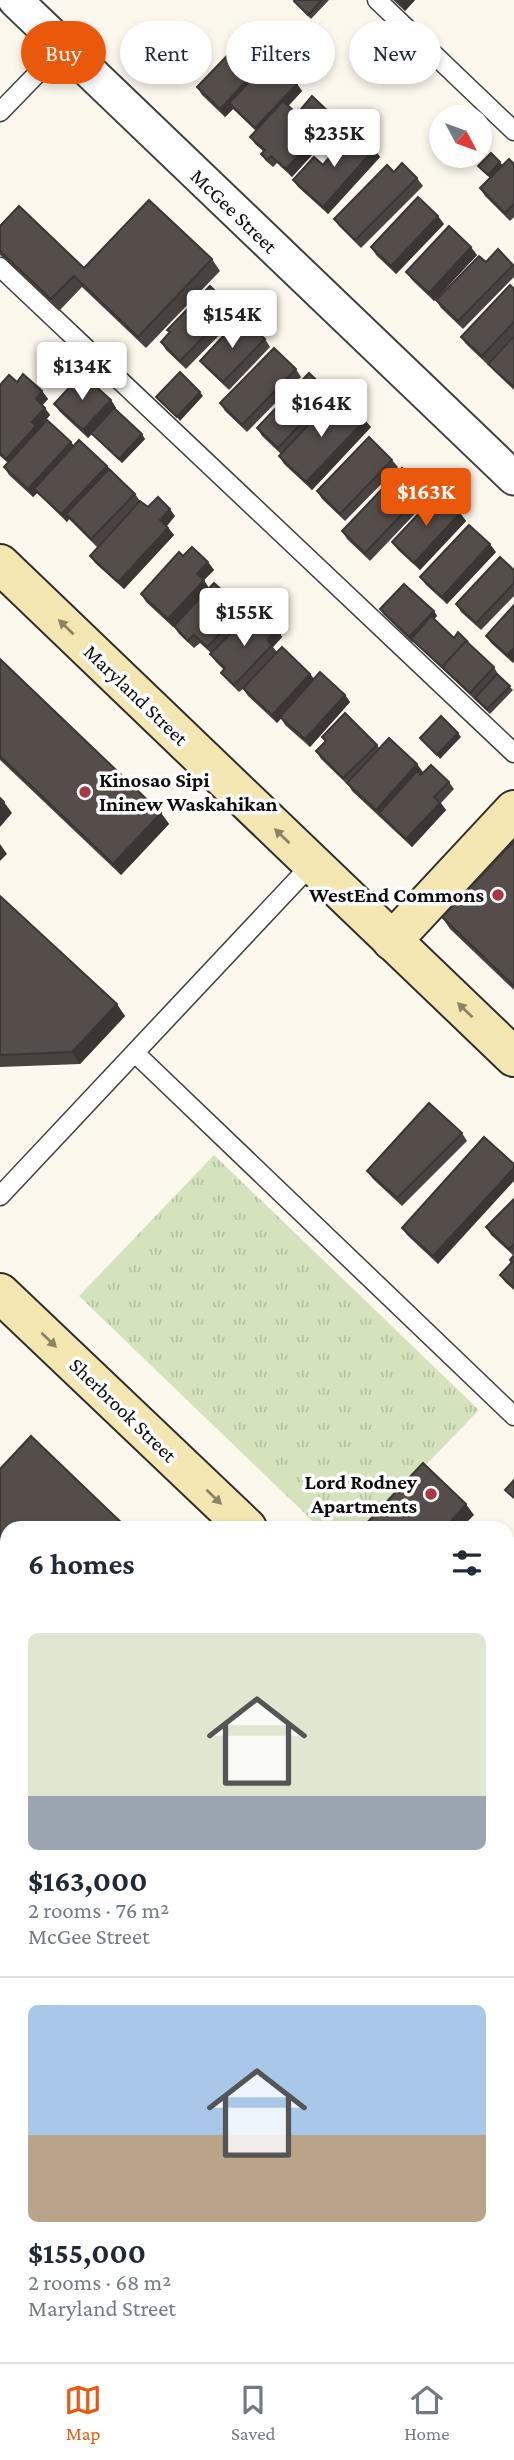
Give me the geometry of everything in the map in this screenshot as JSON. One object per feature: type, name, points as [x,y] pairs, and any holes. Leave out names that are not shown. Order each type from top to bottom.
[{"type":"main road","name":"Maryland Street","points":[[0,564],[514,1057]]},
{"type":"main road","points":[[392,940],[514,810]]},
{"type":"main road","name":"Sherbrook Street","points":[[0,1293],[240,1521]]},
{"type":"street","name":"McGee Street","points":[[15,0],[36,21]]},
{"type":"street","name":"McGee Street","points":[[102,84],[514,478]]},
{"type":"lane","points":[[377,0],[514,131]]},
{"type":"lane","points":[[0,112],[27,84]]},
{"type":"lane","points":[[2,272],[514,754]]},
{"type":"lane","points":[[0,1196],[312,864]]},
{"type":"lane","points":[[135,1053],[514,1416]]},
{"type":"green space","points":[[214,1155],[479,1410],[372,1521],[313,1521],[79,1296]]},
{"type":"building","points":[[295,0],[322,0],[308,15]]},
{"type":"building","points":[[226,57],[226,84],[244,84],[220,109],[197,87],[200,84],[212,84],[212,71]]},
{"type":"building","points":[[247,84],[297,84],[255,128],[229,103]]},
{"type":"building","points":[[312,96],[334,117],[286,169],[271,156],[267,160],[261,154],[265,150],[250,137],[283,101],[297,114]]},
{"type":"building","points":[[352,129],[374,149],[323,207],[293,180],[314,157],[323,165]]},
{"type":"building","points":[[492,154],[500,162],[488,175],[480,168],[492,168]]},
{"type":"building","points":[[509,159],[514,164],[514,204],[505,213],[480,188]]},
{"type":"building","points":[[402,163],[417,178],[355,240],[334,219],[387,165],[394,172]]},
{"type":"building","points":[[418,197],[438,216],[391,266],[371,247]]},
{"type":"building","points":[[149,200],[212,259],[138,337],[74,276],[51,299],[0,251],[0,226],[19,206],[84,268]]},
{"type":"building","points":[[449,226],[471,247],[429,293],[406,272]]},
{"type":"building","points":[[498,249],[513,265],[458,321],[436,300],[479,256],[486,262]]},
{"type":"building","points":[[510,285],[514,289],[514,322],[482,356],[461,337]]},
{"type":"building","points":[[210,286],[232,308],[180,361],[161,342],[170,332],[167,330]]},
{"type":"building","points":[[241,317],[265,339],[223,382],[200,361]]},
{"type":"building","points":[[514,336],[514,387],[488,364]]},
{"type":"building","points":[[274,348],[296,369],[242,425],[220,403]]},
{"type":"building","points":[[180,372],[200,392],[177,417],[156,397]]},
{"type":"building","points":[[309,373],[330,393],[278,448],[257,428]]},
{"type":"building","points":[[23,374],[42,391],[36,399],[45,408],[32,422],[36,426],[6,459],[0,453],[0,385],[9,375],[17,382]]},
{"type":"building","points":[[82,374],[111,400],[83,430],[54,404]]},
{"type":"building","points":[[333,399],[344,410],[349,405],[365,420],[306,482],[279,456]]},
{"type":"building","points":[[114,408],[142,434],[119,459],[91,433]]},
{"type":"building","points":[[47,420],[71,442],[28,489],[4,467]]},
{"type":"building","points":[[369,437],[392,460],[340,514],[317,491]]},
{"type":"building","points":[[79,440],[107,466],[61,514],[34,489]]},
{"type":"building","points":[[402,468],[425,490],[365,553],[342,531]]},
{"type":"building","points":[[109,469],[135,494],[91,539],[66,514]]},
{"type":"building","points":[[438,493],[460,513],[414,563],[392,542]]},
{"type":"building","points":[[158,497],[170,509],[160,520],[168,528],[118,582],[90,556],[140,501],[148,507]]},
{"type":"building","points":[[469,525],[490,544],[442,597],[420,577]]},
{"type":"building","points":[[192,547],[208,562],[197,574],[204,580],[168,619],[141,594],[179,552],[183,556]]},
{"type":"building","points":[[500,557],[514,570],[514,583],[476,623],[456,604]]},
{"type":"building","points":[[214,583],[236,603],[225,615],[232,621],[207,647],[194,635],[188,641],[174,626]]},
{"type":"building","points":[[404,584],[434,611],[409,637],[380,609]]},
{"type":"building","points":[[514,605],[514,648],[507,655],[486,636]]},
{"type":"building","points":[[263,616],[277,629],[267,640],[272,645],[234,685],[221,673],[225,668],[210,654],[246,618],[254,626]]},
{"type":"building","points":[[431,616],[454,638],[458,632],[468,642],[466,641],[443,668],[411,639]]},
{"type":"building","points":[[466,641],[494,667],[470,693],[442,667]]},
{"type":"building","points":[[282,647],[310,674],[272,715],[243,688]]},
{"type":"building","name":"Kinosao Sipi Ininew Waskahikan","points":[[0,659],[161,813],[113,864],[0,756]]},
{"type":"building","points":[[320,672],[345,695],[305,739],[280,717]]},
{"type":"building","points":[[497,674],[510,686],[487,709],[475,698]]},
{"type":"building","points":[[345,713],[377,745],[343,778],[316,751],[326,741],[322,737]]},
{"type":"building","points":[[441,716],[458,733],[437,755],[420,738]]},
{"type":"building","points":[[389,738],[417,764],[376,810],[347,783]]},
{"type":"building","points":[[431,765],[449,782],[434,797],[440,803],[406,839],[379,813],[417,771],[421,775]]},
{"type":"building","name":"WestEnd Commons","points":[[514,841],[514,986],[442,917]]},
{"type":"building","points":[[0,896],[117,1004],[72,1052],[0,1055]]},
{"type":"building","points":[[429,1103],[462,1133],[397,1198],[367,1171]]},
{"type":"building","points":[[484,1137],[514,1164],[514,1168],[433,1256],[402,1228]]},
{"type":"building","points":[[514,1199],[514,1244],[509,1249],[486,1227]]},
{"type":"building","points":[[514,1255],[514,1288],[500,1275],[512,1262],[510,1260]]},
{"type":"building","points":[[31,1436],[120,1521],[0,1521],[0,1469]]},
{"type":"building","name":"Lord Rodney Apartments","points":[[423,1463],[466,1504],[451,1521],[369,1521]]},
{"type":"building","points":[[514,1480],[514,1498],[505,1490]]},
{"type":"place","name":"Kinosao Sipi Ininew Waskahikan","points":[[85,792]]},
{"type":"place","name":"WestEnd Commons","points":[[498,895]]},
{"type":"place","name":"Lord Rodney Apartments","points":[[431,1494]]}]
